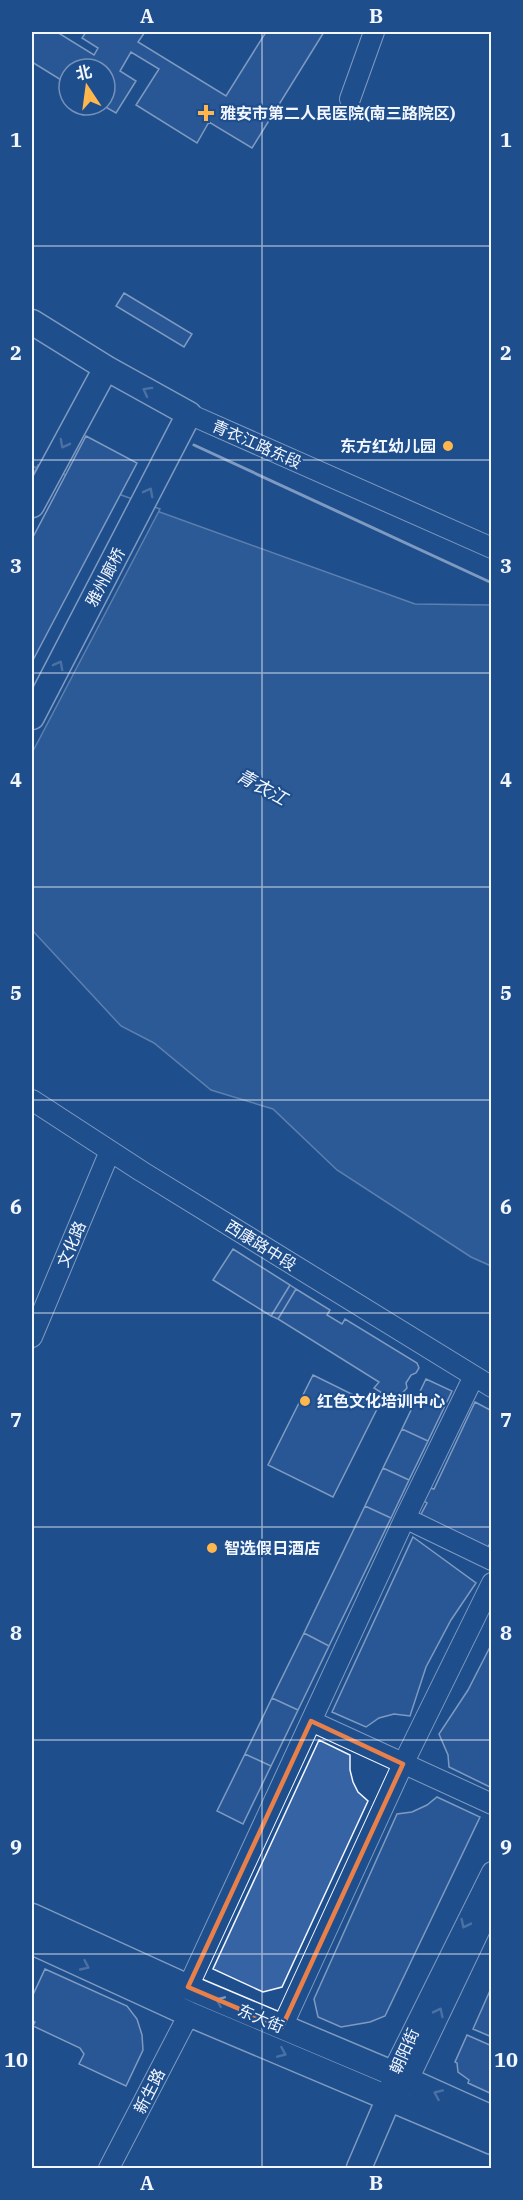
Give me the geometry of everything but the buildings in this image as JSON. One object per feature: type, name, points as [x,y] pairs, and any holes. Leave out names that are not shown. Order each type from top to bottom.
[{"type":"main road","name":"青衣江路东段","points":[[32,322],[106,368],[189,414]]},
{"type":"main road","points":[[32,506],[106,368]]},
{"type":"main road","name":"雅州廊桥","points":[[32,717],[189,414]]},
{"type":"main road","name":"东大街","points":[[32,1916],[188,1988],[400,2076],[492,2118]]},
{"type":"main road","name":"东大街","points":[[32,1942],[189,2014],[492,2142]]},
{"type":"main road","points":[[359,2169],[389,2098]]},
{"type":"street","points":[[350,99],[374,32]]},
{"type":"street","name":"青衣江路东段","points":[[189,414],[492,548]]},
{"type":"street","name":"西康路中段","points":[[32,1100],[110,1151],[492,1387]]},
{"type":"street","name":"文化路","points":[[32,1337],[110,1151]]},
{"type":"street","points":[[188,1988],[405,1518],[474,1376]]},
{"type":"street","points":[[405,1518],[492,1560]]},
{"type":"street","points":[[282,2027],[403,1764],[492,1583]]},
{"type":"street","points":[[311,1721],[492,1804]]},
{"type":"street","name":"朝阳街","points":[[400,2076],[492,1872]]},
{"type":"street","name":"朝阳街","points":[[389,2098],[492,1904]]},
{"type":"street","name":"新生路","points":[[109,2169],[189,2014]]},
{"type":"highlighted area","points":[[311,1721],[403,1764],[282,2027],[188,1987]]},
{"type":"water","name":"青衣江","points":[[32,466],[415,604],[491,605],[491,1266],[471,1257],[337,1170],[273,1109],[211,1090],[154,1043],[121,1026],[32,930]]},
{"type":"pier","points":[[38,465],[160,509],[32,753],[32,477]]},
{"type":"wall","points":[[194,445],[492,583]]},
{"type":"place","name":"雅安市第二人民医院(南三路院区)","points":[[206,113]]},
{"type":"place","name":"东方红幼儿园","points":[[448,446]]},
{"type":"place","name":"红色文化培训中心","points":[[305,1401]]},
{"type":"place","name":"智选假日酒店","points":[[212,1548]]}]
